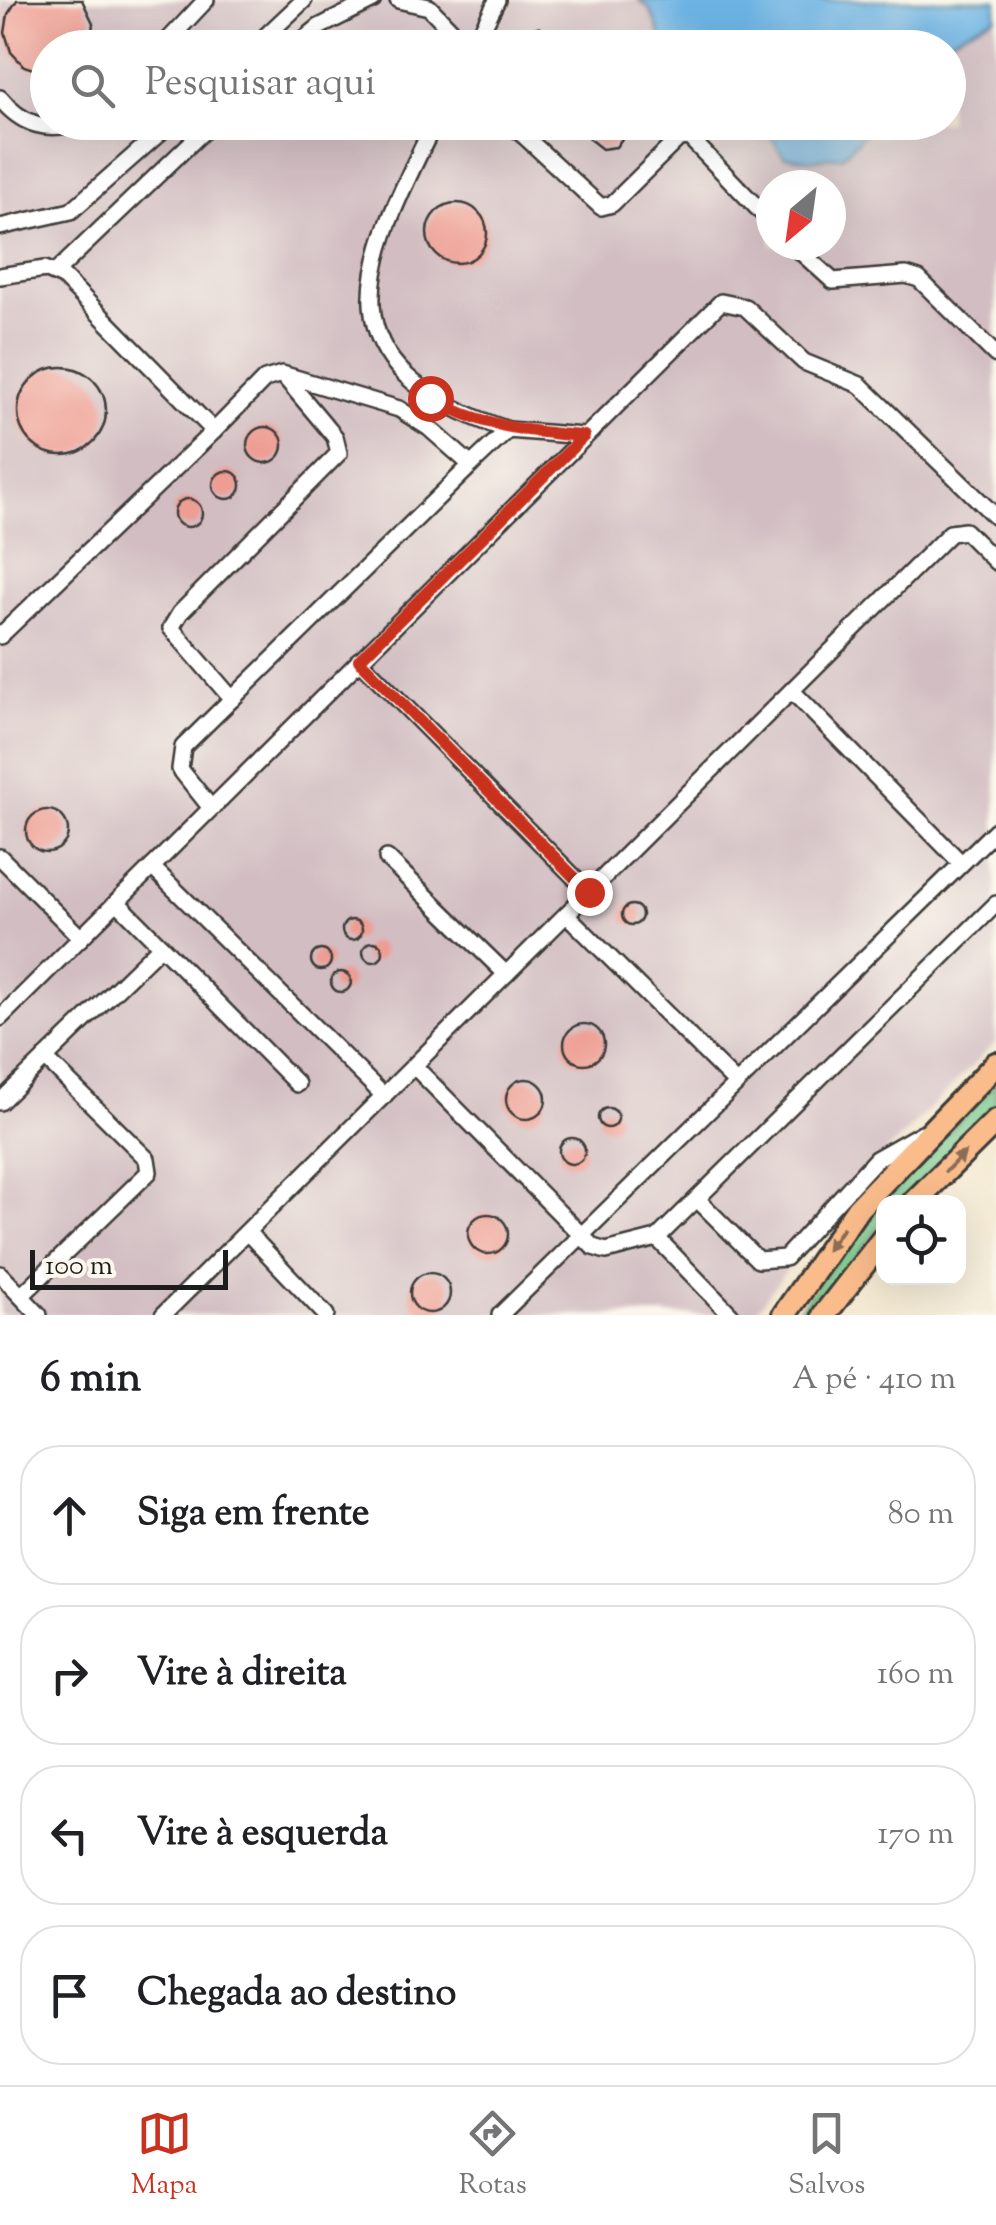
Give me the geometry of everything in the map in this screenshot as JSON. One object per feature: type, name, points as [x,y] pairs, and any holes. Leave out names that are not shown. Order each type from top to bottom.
[{"type":"highway","points":[[784,1315],[858,1208],[996,1064]]},
{"type":"highway","points":[[921,1195],[996,1120]]},
{"type":"highway","points":[[824,1315],[876,1248]]},
{"type":"lane","points":[[178,30],[206,0]]},
{"type":"lane","points":[[272,30],[304,0]]},
{"type":"lane","points":[[315,30],[373,0]]},
{"type":"lane","points":[[398,0],[428,7],[452,30]]},
{"type":"lane","points":[[480,30],[496,0]]},
{"type":"lane","points":[[0,98],[30,121]]},
{"type":"lane","points":[[0,228],[71,210],[151,140]]},
{"type":"lane","points":[[56,272],[194,140]]},
{"type":"lane","points":[[427,140],[373,266],[371,301],[378,332],[407,379],[456,412],[508,430],[584,436]]},
{"type":"lane","points":[[528,140],[601,207],[612,204],[678,140]]},
{"type":"lane","points":[[692,140],[756,206]]},
{"type":"lane","points":[[810,260],[833,281],[906,275],[920,279],[996,355]]},
{"type":"lane","points":[[0,276],[45,269],[56,272],[214,431]]},
{"type":"lane","points":[[0,1018],[712,309],[728,300],[745,308],[804,362],[860,385],[996,517]]},
{"type":"lane","points":[[0,636],[265,380],[282,374],[399,408],[430,428],[471,464]]},
{"type":"lane","points":[[232,699],[171,628],[180,613],[339,453],[335,437],[282,374]]},
{"type":"lane","points":[[211,808],[180,769],[179,754],[508,430]]},
{"type":"lane","points":[[163,1315],[950,533],[965,531],[996,562]]},
{"type":"lane","points":[[359,660],[589,892]]},
{"type":"lane","points":[[792,691],[961,864]]},
{"type":"lane","points":[[500,1315],[996,830]]},
{"type":"lane","points":[[0,857],[81,938]]},
{"type":"lane","points":[[387,858],[506,974]]},
{"type":"lane","points":[[152,866],[384,1096]]},
{"type":"lane","points":[[117,902],[298,1084]]},
{"type":"lane","points":[[414,1066],[593,1247],[606,1251],[657,1238],[996,904]]},
{"type":"lane","points":[[567,915],[736,1083]]},
{"type":"lane","points":[[0,1102],[161,946]]},
{"type":"lane","points":[[21,1296],[149,1172],[147,1159],[44,1058]]},
{"type":"lane","points":[[697,1199],[758,1260],[784,1258],[876,1159],[934,1126]]},
{"type":"lane","points":[[246,1232],[326,1315]]},
{"type":"lane","points":[[657,1238],[731,1315]]},
{"type":"lane","points":[[0,1274],[40,1315]]},
{"type":"shaded area","points":[[0,0],[996,0],[996,1042],[840,1199],[753,1315],[0,1315]]},
{"type":"green space","points":[[996,1083],[996,1105],[908,1195],[890,1195]]},
{"type":"green space","points":[[876,1212],[876,1231],[813,1315],[795,1315]]},
{"type":"water","points":[[639,0],[996,0],[996,17],[966,32],[659,30],[650,9]]},
{"type":"water","points":[[773,140],[858,140],[843,156],[810,160],[784,156]]},
{"type":"building","points":[[17,0],[82,0],[93,23],[92,30],[30,30],[30,68],[11,52],[5,33],[8,14]]},
{"type":"building","points":[[591,140],[621,140],[616,147],[602,149]]},
{"type":"building","points":[[457,203],[478,212],[487,233],[478,254],[457,263],[436,254],[427,233],[436,212]]},
{"type":"building","points":[[62,367],[87,374],[99,386],[106,411],[99,436],[87,448],[62,455],[37,448],[25,436],[18,411],[25,386],[37,374]]},
{"type":"building","points":[[265,427],[278,432],[283,445],[278,458],[265,463],[252,458],[247,445],[252,432]]},
{"type":"building","points":[[227,471],[237,475],[241,485],[237,495],[227,499],[217,495],[213,485],[217,475]]},
{"type":"building","points":[[188,499],[198,503],[202,513],[198,523],[188,527],[178,523],[174,513],[178,503]]},
{"type":"building","points":[[47,810],[62,816],[68,831],[62,846],[47,852],[32,846],[26,831],[32,816]]},
{"type":"building","points":[[632,905],[642,915],[632,925],[622,915]]},
{"type":"building","points":[[352,920],[362,930],[352,940],[342,930]]},
{"type":"building","points":[[373,942],[383,952],[373,962],[363,952]]},
{"type":"building","points":[[321,950],[331,960],[321,970],[311,960]]},
{"type":"building","points":[[341,972],[351,982],[341,992],[331,982]]},
{"type":"building","points":[[584,1024],[598,1030],[604,1044],[598,1058],[584,1064],[570,1058],[564,1044],[570,1030]]},
{"type":"building","points":[[526,1079],[540,1085],[546,1099],[540,1113],[526,1119],[512,1113],[506,1099],[512,1085]]},
{"type":"building","points":[[608,1108],[618,1118],[608,1128],[598,1118]]},
{"type":"building","points":[[572,1138],[581,1142],[585,1151],[581,1160],[572,1164],[563,1160],[559,1151],[563,1142]]},
{"type":"building","points":[[488,1214],[502,1220],[508,1234],[502,1248],[488,1254],[474,1248],[468,1234],[474,1220]]},
{"type":"building","points":[[430,1273],[444,1279],[450,1293],[444,1307],[430,1313],[416,1307],[410,1293],[416,1279]]},
{"type":"route","points":[[430,398],[456,412],[508,430],[584,436],[359,660],[589,892]]}]
